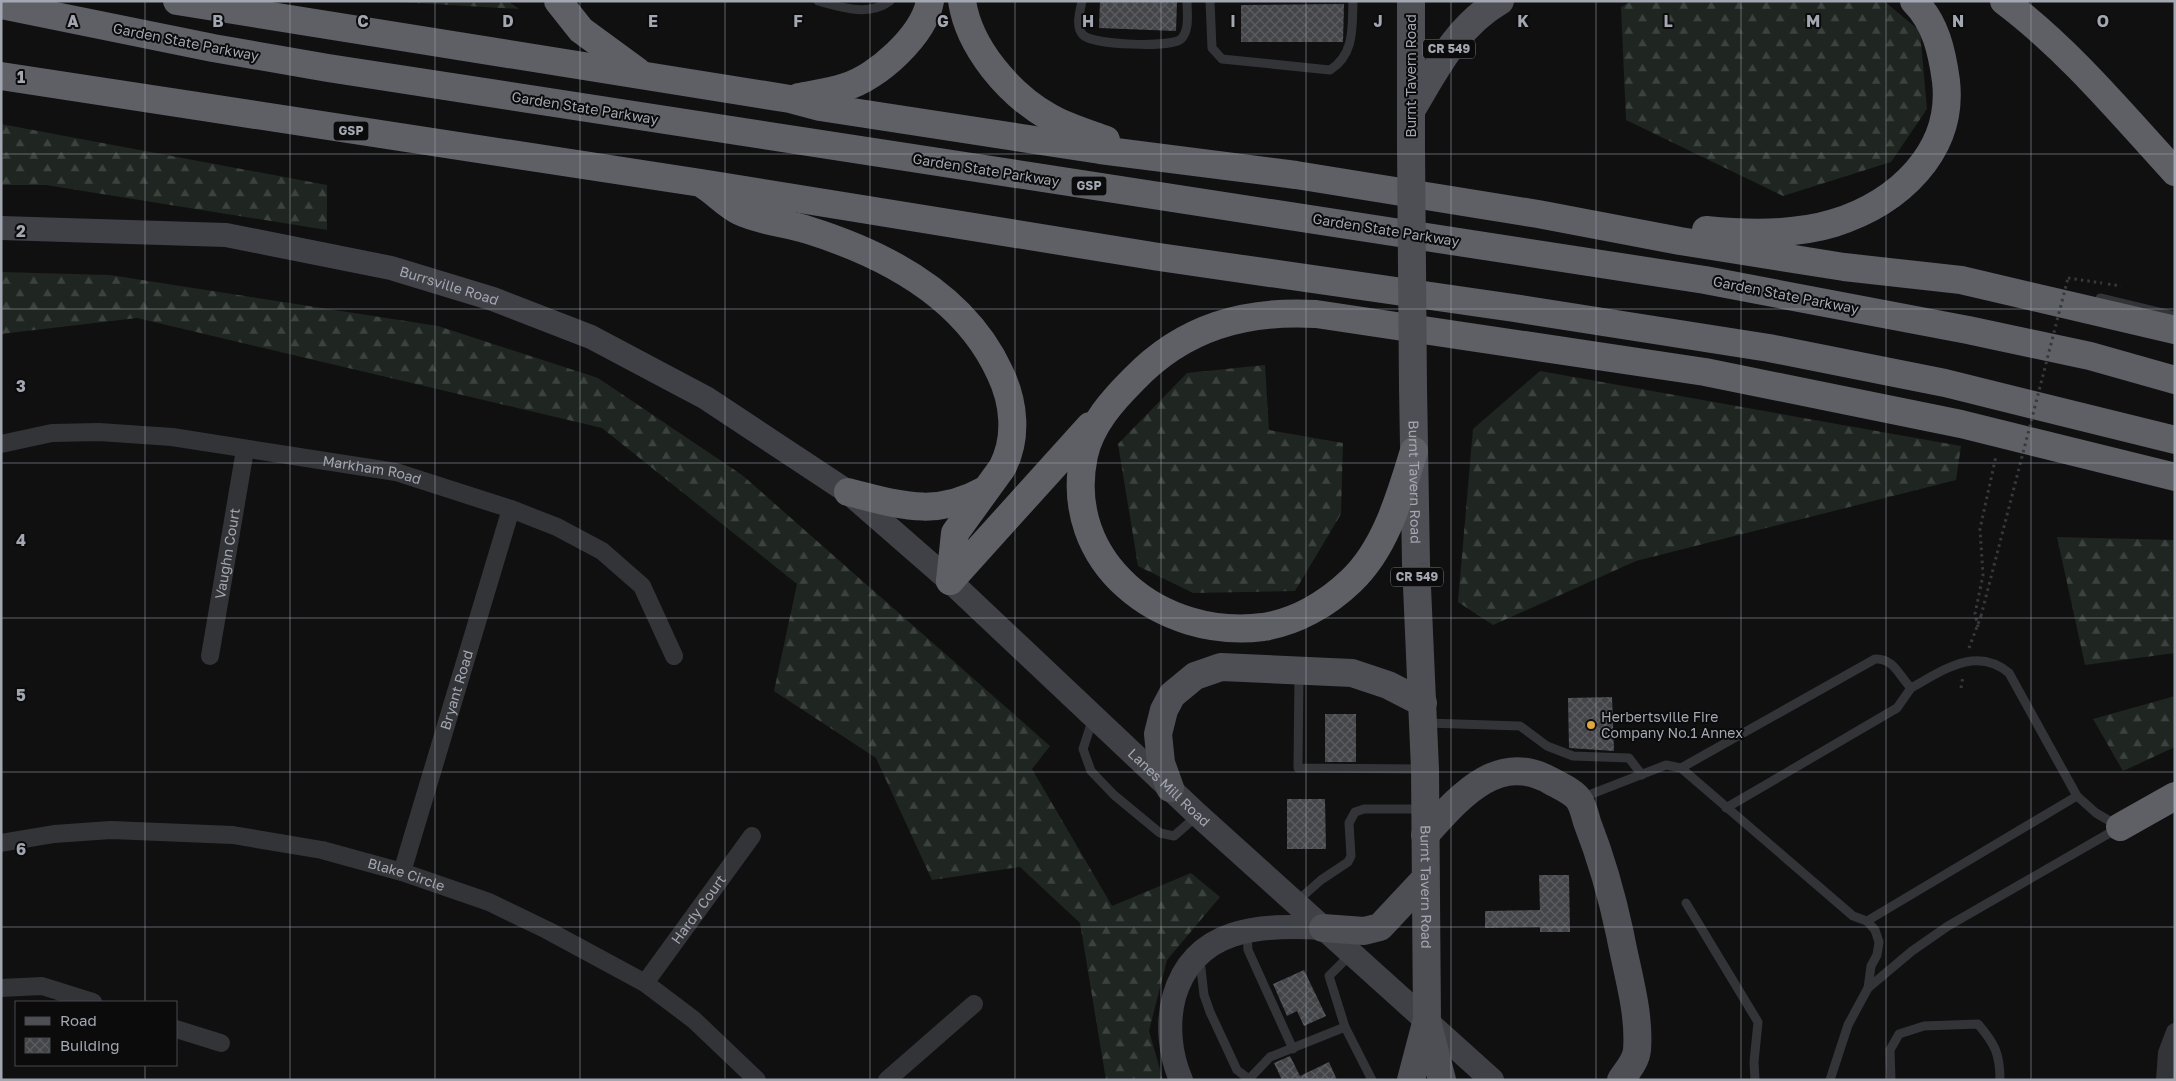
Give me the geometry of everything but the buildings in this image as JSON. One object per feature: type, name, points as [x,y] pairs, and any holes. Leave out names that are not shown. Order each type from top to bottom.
[{"type":"highway","points":[[177,1],[790,99],[820,107],[1296,175],[1538,214],[1680,241],[1834,266],[1961,280],[2175,330]]},
{"type":"highway","points":[[558,1],[581,30],[645,76]]},
{"type":"highway","points":[[790,99],[846,87],[873,74],[903,49],[917,28],[930,1]]},
{"type":"highway","points":[[962,1],[964,14],[983,56],[1012,88],[1049,117],[1139,154]]},
{"type":"highway","points":[[1538,214],[1727,232],[1789,231],[1834,223],[1880,203],[1909,181],[1931,155],[1944,123],[1947,92],[1942,54],[1933,28],[1914,1]]},
{"type":"highway","points":[[2004,1],[2027,19],[2088,78],[2175,172]]},
{"type":"highway","name":"Garden State Parkway","points":[[1,5],[203,46],[328,68],[1705,280],[1968,330],[2090,356],[2175,380]]},
{"type":"highway","name":"GSP","points":[[1,76],[701,183],[1149,255],[1514,308],[1769,348],[1945,383],[2175,440]]},
{"type":"highway","points":[[701,183],[738,210],[808,230],[869,253],[919,280],[968,323],[996,363],[1006,386],[1013,428],[1007,458],[955,533],[950,581]]},
{"type":"highway","points":[[950,581],[1108,406],[1145,368],[1169,348],[1210,327],[1252,315],[1284,312],[1316,314],[1704,372],[1961,424],[2175,477]]},
{"type":"highway","points":[[1108,406],[1091,436],[1083,462],[1081,487],[1084,512],[1095,544],[1108,568],[1131,591],[1161,611],[1190,623],[1218,628],[1264,627],[1291,620],[1316,608],[1352,580],[1378,545],[1398,500],[1414,451]]},
{"type":"highway","points":[[848,492],[898,505],[927,508],[967,501],[985,490]]},
{"type":"highway","points":[[2120,828],[2175,796]]},
{"type":"main road","name":"Burnt Tavern Road","points":[[1411,1],[1412,387],[1416,564],[1425,769],[1426,1021],[1412,1080]]},
{"type":"main road","name":"CR 549","points":[[1412,109],[1452,43],[1470,22],[1500,1]]},
{"type":"main road","name":"Burrsville Road","points":[[1,228],[226,235],[391,268],[447,284],[551,320],[632,357],[706,398],[848,492]]},
{"type":"main road","name":"Lanes Mill Road","points":[[848,492],[950,581],[1198,815],[1492,1080]]},
{"type":"main road","points":[[1170,788],[1161,763],[1158,734],[1164,710],[1172,695],[1195,676],[1221,667],[1352,673],[1388,685],[1423,713]]},
{"type":"main road","points":[[1425,822],[1482,781],[1500,774],[1526,772],[1546,778],[1579,799],[1592,834],[1615,910],[1636,1016],[1637,1052],[1621,1080]]},
{"type":"main road","points":[[1181,1080],[1173,1054],[1171,1007],[1178,982],[1199,952],[1211,944],[1247,930],[1284,925],[1364,931],[1380,927],[1424,880]]},
{"type":"main road","name":"Burnt Tavern Road","points":[[1426,1021],[1442,1080]]},
{"type":"street","name":"Markham Road","points":[[1,444],[52,433],[98,432],[172,437],[245,450],[396,472],[512,509],[557,527],[602,551],[642,586],[674,656]]},
{"type":"street","name":"Vaughn Court","points":[[210,656],[245,450]]},
{"type":"street","name":"Bryant Road","points":[[402,872],[512,509]]},
{"type":"street","name":"Blake Circle","points":[[1,843],[54,834],[111,830],[233,835],[322,850],[402,872],[489,902],[547,930],[645,983],[694,1020],[757,1080]]},
{"type":"street","name":"Hardy Court","points":[[645,983],[752,836]]},
{"type":"street","points":[[1,988],[42,986],[90,1001]]},
{"type":"street","points":[[887,1080],[974,1004]]},
{"type":"street","points":[[178,1030],[220,1043]]},
{"type":"street","points":[[2165,1080],[2167,1053],[2175,1032]]},
{"type":"lane","points":[[818,1],[855,10],[884,6],[890,1]]},
{"type":"lane","points":[[1082,1],[1079,27],[1083,35],[1089,39],[1113,43],[1172,44],[1181,39],[1187,29],[1187,1]]},
{"type":"lane","points":[[1210,1],[1212,48],[1222,59],[1330,70],[1340,64],[1352,43],[1354,1]]},
{"type":"lane","points":[[1961,280],[2007,280]]},
{"type":"lane","points":[[2088,296],[2175,316]]},
{"type":"lane","points":[[1681,768],[1875,658],[1884,658],[1893,663],[1901,677],[1911,688]]},
{"type":"lane","points":[[1726,808],[1897,708],[1911,688],[1947,668],[1977,660],[1999,665],[2009,673],[2077,796],[2096,813],[2120,828],[1948,926],[1912,951],[1868,988]]},
{"type":"lane","points":[[1298,670],[1298,768],[1425,769]]},
{"type":"lane","points":[[1423,713],[1520,726],[1547,746],[1573,756],[1628,758],[1642,774]]},
{"type":"lane","points":[[1093,717],[1083,749],[1091,771],[1114,795],[1160,833],[1174,836],[1198,815]]},
{"type":"lane","points":[[1579,799],[1666,765],[1681,768],[1853,916],[1866,921],[1875,930],[1879,942],[1877,955],[1871,966],[1868,988],[1848,1025],[1830,1080]]},
{"type":"lane","points":[[1866,921],[2077,796]]},
{"type":"lane","points":[[1295,903],[1322,880],[1348,862],[1351,856],[1349,823],[1355,812],[1370,808],[1425,822]]},
{"type":"lane","points":[[1686,903],[1758,1022],[1755,1080]]},
{"type":"lane","points":[[1247,930],[1248,950],[1293,1049]]},
{"type":"lane","points":[[1199,952],[1204,994],[1210,1012],[1237,1070],[1248,1080],[1270,1057],[1345,1026]]},
{"type":"lane","points":[[1351,954],[1329,976],[1345,1026],[1372,1080]]},
{"type":"lane","points":[[1891,1080],[1890,1050],[1899,1034],[1924,1026],[1978,1024],[1992,1041],[2000,1060],[2000,1080]]},
{"type":"path","points":[[1970,644],[1981,616],[2068,278],[2121,286]]},
{"type":"path","points":[[1978,627],[1976,614],[1983,575],[1980,536],[1997,452]]},
{"type":"green space","points":[[381,1],[508,1],[519,9]]},
{"type":"green space","points":[[1632,1],[1884,1],[1920,31],[1927,109],[1891,162],[1783,196],[1626,120],[1621,7]]},
{"type":"green space","points":[[1,124],[327,185],[327,230],[46,185],[1,185]]},
{"type":"green space","points":[[1,272],[110,275],[438,326],[598,378],[742,475],[1050,746],[1032,769],[1112,906],[1191,873],[1220,897],[1167,960],[1149,1031],[1163,1080],[1106,1080],[1080,923],[1020,867],[932,880],[876,758],[774,691],[797,584],[602,428],[137,318],[1,334]]},
{"type":"green space","points":[[1265,365],[1269,430],[1343,443],[1341,514],[1295,591],[1193,593],[1138,566],[1118,444],[1187,373]]},
{"type":"green space","points":[[1540,371],[1961,446],[1956,480],[1636,561],[1493,625],[1458,602],[1473,429]]},
{"type":"green space","points":[[2057,537],[2175,540],[2175,653],[2085,665]]},
{"type":"green space","points":[[2175,696],[2175,747],[2123,771],[2093,719]]},
{"type":"place","name":"Herbertsville Fire Company No.1 Annex","points":[[1591,725]]}]
